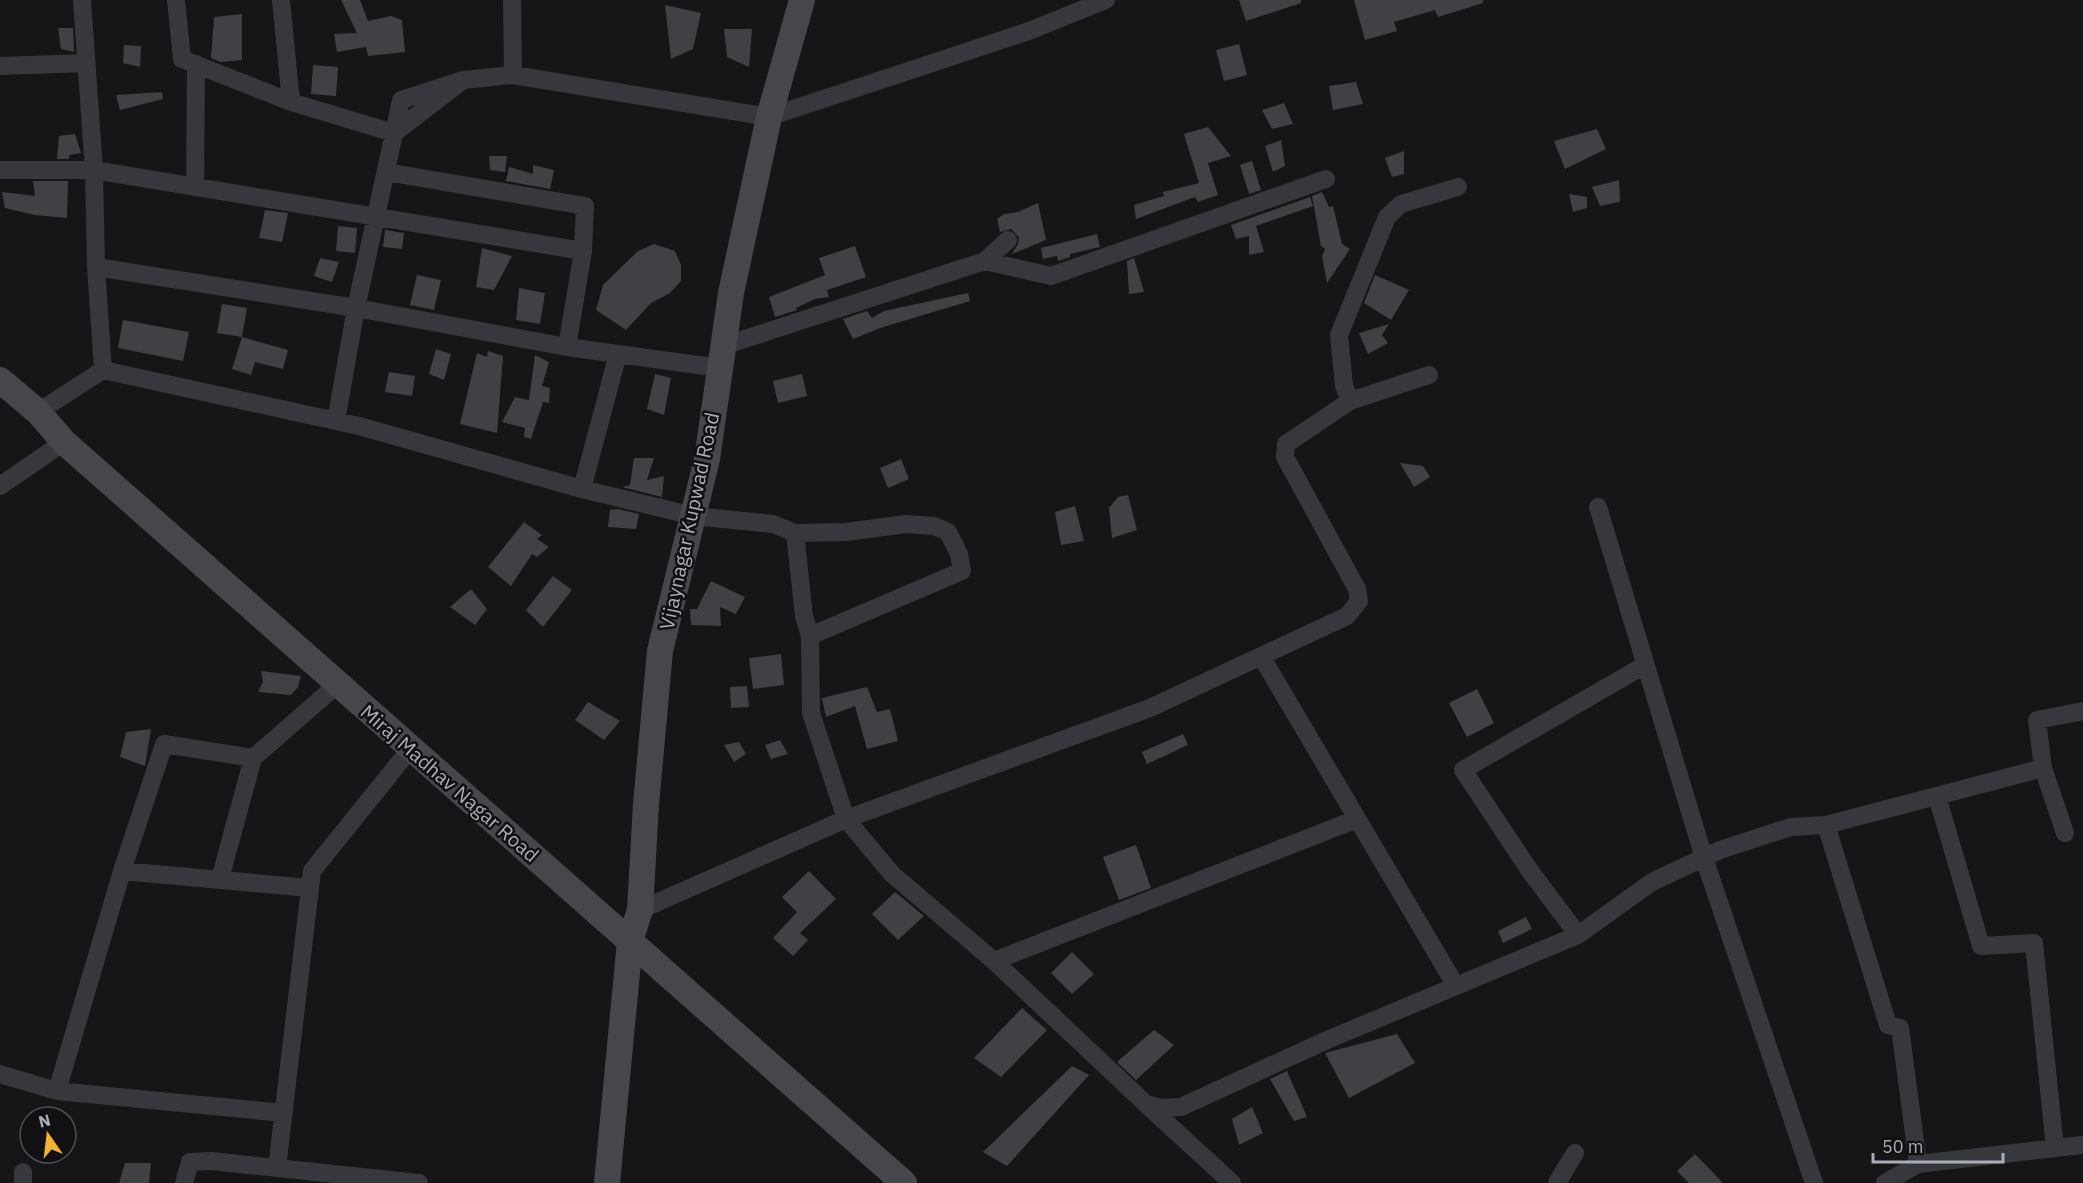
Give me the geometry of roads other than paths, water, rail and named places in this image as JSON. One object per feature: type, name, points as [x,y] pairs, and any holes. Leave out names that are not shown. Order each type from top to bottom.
[{"type":"street","points":[[82,0],[94,170],[96,267],[103,370]]},
{"type":"street","points":[[176,0],[182,59],[291,102],[394,134]]},
{"type":"street","points":[[281,0],[291,102]]},
{"type":"street","points":[[512,0],[513,75]]},
{"type":"street","name":"Vijaynagar Kupwad Road","points":[[607,1183],[630,941],[640,910],[646,804],[660,651],[707,459],[731,294],[769,117],[802,0]]},
{"type":"street","points":[[336,420],[356,308],[401,100],[464,80],[513,75],[769,117],[1029,31],[1106,0]]},
{"type":"street","points":[[0,66],[86,63]]},
{"type":"street","points":[[195,187],[196,64]]},
{"type":"street","points":[[0,170],[94,170],[583,251]]},
{"type":"street","points":[[386,172],[585,206],[583,251],[567,347]]},
{"type":"street","points":[[985,261],[1052,276],[1326,179]]},
{"type":"street","points":[[1350,401],[1344,386],[1339,335],[1387,217],[1401,204],[1458,187]]},
{"type":"street","points":[[96,267],[356,308],[567,347],[618,354],[722,357],[985,261],[1008,240]]},
{"type":"street","points":[[582,489],[618,354]]},
{"type":"street","points":[[38,412],[103,370],[336,420],[582,489],[694,516],[773,524],[795,533],[846,532],[906,524],[934,526],[948,532],[959,554],[962,571],[810,636]]},
{"type":"street","points":[[640,910],[846,819],[1150,708],[1347,616],[1359,601],[1357,589],[1285,457],[1286,444],[1350,401],[1429,375]]},
{"type":"street","name":"Miraj Madhav Nagar Road","points":[[0,380],[38,412],[64,442],[904,1183]]},
{"type":"street","points":[[0,486],[64,442]]},
{"type":"street","points":[[1598,507],[1704,858],[1814,1183]]},
{"type":"street","points":[[795,533],[804,616],[810,636],[811,713],[846,819],[892,874],[994,961],[1232,1183]]},
{"type":"street","points":[[1261,656],[1456,986]]},
{"type":"street","points":[[1578,935],[1530,871],[1463,770],[1645,665]]},
{"type":"street","points":[[220,879],[253,758],[338,684]]},
{"type":"street","points":[[2065,833],[2043,768],[2037,720],[2083,711]]},
{"type":"street","points":[[57,1091],[122,871],[164,744],[253,758]]},
{"type":"street","points":[[277,1168],[312,872],[411,748]]},
{"type":"street","points":[[1146,1104],[1160,1108],[1181,1107],[1328,1040],[1578,935],[1652,882],[1704,858],[1791,827],[1826,825],[2043,768]]},
{"type":"street","points":[[1937,796],[1981,946],[2034,943],[2055,1148]]},
{"type":"street","points":[[994,961],[1357,819]]},
{"type":"street","points":[[1826,825],[1888,1025],[1900,1028],[1918,1164]]},
{"type":"street","points":[[122,871],[310,888]]},
{"type":"street","points":[[0,1074],[57,1091],[284,1113]]},
{"type":"street","points":[[1885,1183],[1918,1164],[2083,1145]]},
{"type":"street","points":[[1557,1183],[1575,1153]]},
{"type":"street","points":[[184,1183],[190,1162],[212,1161],[419,1183]]}]
